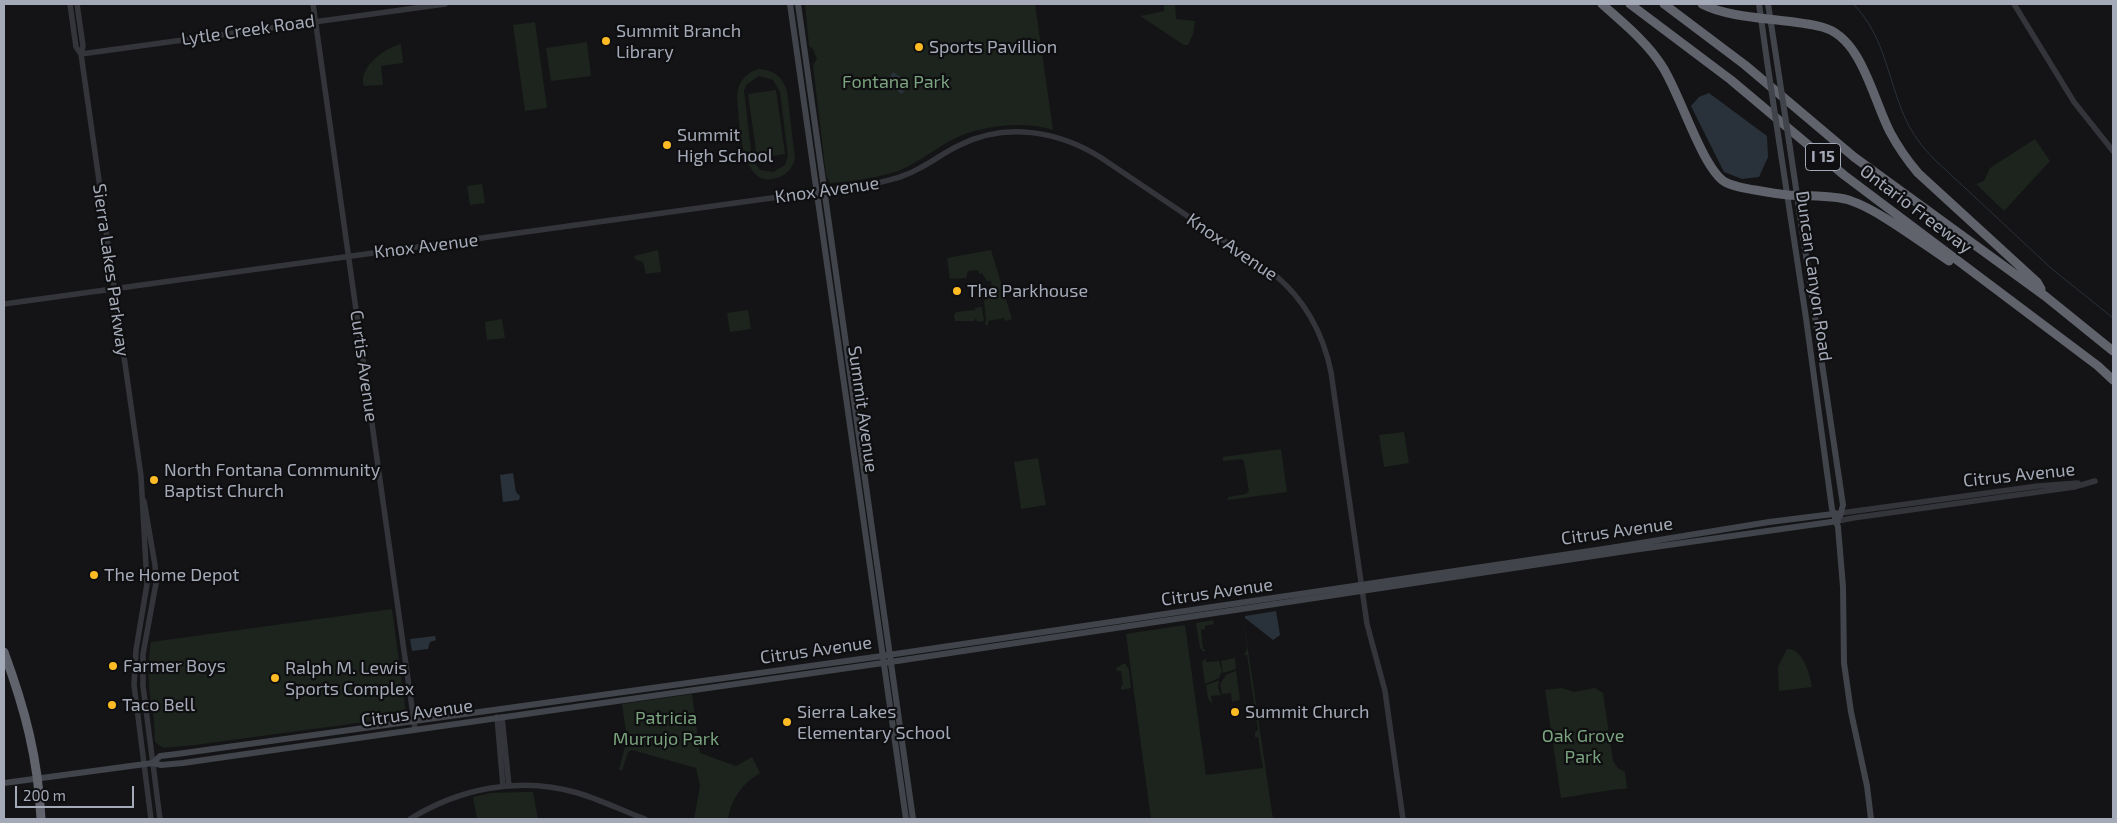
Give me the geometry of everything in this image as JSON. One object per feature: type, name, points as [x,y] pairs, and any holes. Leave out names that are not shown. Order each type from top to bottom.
[{"type":"highway","points":[[1602,4],[1637,36],[1661,64],[1673,84],[1705,158],[1717,175],[1726,182],[1738,187],[1787,195],[1817,195],[1846,200],[1866,207],[2019,307]]},
{"type":"highway","name":"Ontario Freeway","points":[[1630,4],[1731,80],[1844,175],[2098,366],[2113,380]]},
{"type":"highway","name":"Ontario Freeway","points":[[1664,4],[1745,65],[1854,157],[2045,296],[2113,351]]},
{"type":"highway","points":[[1702,4],[1720,11],[1823,27],[1841,37],[1857,57],[1889,131],[1903,154],[1918,173],[2037,282],[2045,296]]},
{"type":"highway","points":[[4,652],[27,720],[38,778],[41,819]]},
{"type":"main road","name":"Summit Avenue","points":[[790,4],[820,191],[886,659],[906,819]]},
{"type":"main road","name":"Summit Avenue","points":[[798,4],[820,191]]},
{"type":"main road","name":"Duncan Canyon Road","points":[[1758,4],[1765,18],[1778,69],[1843,505],[1838,514],[1838,522],[1843,587],[1844,663],[1850,712],[1871,819]]},
{"type":"main road","name":"Duncan Canyon Road","points":[[1768,4],[1765,18],[1768,61],[1832,509],[1838,514]]},
{"type":"main road","name":"Citrus Avenue","points":[[1362,589],[1769,522],[1838,514]]},
{"type":"main road","name":"Citrus Avenue","points":[[4,783],[143,764],[153,762],[160,756],[414,725],[499,717],[1362,589],[1838,522]]},
{"type":"main road","name":"Summit Avenue","points":[[886,659],[913,819]]},
{"type":"main road","name":"Citrus Avenue","points":[[414,725],[498,709],[886,659]]},
{"type":"main road","points":[[498,709],[499,717]]},
{"type":"street","name":"Sierra Lakes Parkway","points":[[70,4],[76,47],[81,54]]},
{"type":"street","name":"Sierra Lakes Parkway","points":[[77,4],[83,46],[81,54],[141,487],[155,565],[154,599],[142,670],[143,695],[160,819]]},
{"type":"street","name":"Curtis Avenue","points":[[313,4],[414,725]]},
{"type":"street","name":"Lytle Creek Road","points":[[81,54],[446,4]]},
{"type":"street","points":[[2014,4],[2074,102],[2113,151]]},
{"type":"street","name":"Knox Avenue","points":[[4,304],[482,239],[895,179],[920,168],[958,146],[983,136],[1016,132],[1046,135],[1073,142],[1100,157],[1276,275],[1307,308],[1321,335],[1326,350],[1369,634],[1384,686],[1403,819]]},
{"type":"street","name":"Citrus Avenue","points":[[1838,514],[2038,486],[2095,482],[2074,487],[1853,518],[1838,522]]},
{"type":"street","name":"Sierra Lakes Parkway","points":[[141,487],[147,584],[136,650],[134,684],[151,819]]},
{"type":"street","points":[[499,717],[506,786]]},
{"type":"street","points":[[410,819],[435,804],[453,797],[478,790],[530,785],[566,790],[646,819]]},
{"type":"green space","name":"Fontana Park","points":[[805,4],[1035,4],[1053,130],[1019,125],[984,129],[962,135],[898,171],[865,179],[830,183],[826,175],[813,65],[817,59],[813,49],[809,46]]},
{"type":"green space","points":[[1164,4],[1175,4],[1176,19],[1195,21],[1193,34],[1188,45],[1184,45],[1140,16],[1164,11]]},
{"type":"green space","points":[[535,22],[547,108],[525,111],[513,25]]},
{"type":"green space","points":[[587,42],[591,76],[551,81],[546,48]]},
{"type":"green space","points":[[401,44],[403,63],[381,66],[383,85],[364,86],[365,72],[374,59],[388,49]]},
{"type":"green space","points":[[758,69],[773,72],[783,81],[787,91],[795,159],[788,171],[777,178],[764,179],[755,174],[748,164],[744,151],[737,98],[742,80]],"holes":[[[759,76],[773,80],[780,92],[788,156],[785,165],[773,172],[760,170],[752,159],[744,90],[747,84]]]},
{"type":"green space","points":[[776,90],[785,154],[757,158],[748,94]]},
{"type":"green space","points":[[2035,139],[2050,161],[2004,211],[1976,184],[1984,181],[1990,168]]},
{"type":"green space","points":[[482,184],[485,203],[470,205],[467,186]]},
{"type":"green space","points":[[658,250],[661,272],[646,274],[643,262],[636,260],[634,256]]},
{"type":"green space","points":[[991,250],[1012,319],[1005,321],[1004,318],[988,321],[988,325],[985,325],[984,300],[986,300],[988,292],[992,291],[991,281],[987,281],[982,273],[979,274],[978,270],[968,271],[966,278],[950,279],[947,258]]},
{"type":"green space","points":[[982,307],[984,321],[977,322],[976,318],[974,321],[955,321],[954,315],[956,312],[975,311],[975,308]]},
{"type":"green space","points":[[748,310],[751,329],[730,332],[727,313]]},
{"type":"green space","points":[[502,319],[505,338],[487,340],[485,322]]},
{"type":"green space","points":[[1404,432],[1409,463],[1384,467],[1379,435]]},
{"type":"green space","points":[[1281,449],[1287,492],[1228,500],[1228,497],[1246,494],[1249,491],[1244,461],[1241,459],[1223,461],[1223,457]]},
{"type":"green space","points":[[1038,458],[1046,505],[1021,509],[1014,462]]},
{"type":"green space","name":"Ralph M. Lewis Sports Complex","points":[[392,609],[406,713],[402,717],[195,745],[163,748],[155,742],[149,678],[151,642]]},
{"type":"green space","points":[[1243,616],[1273,819],[1151,819],[1126,634],[1185,625],[1206,775],[1263,768],[1258,737],[1255,737],[1255,732],[1258,730],[1247,655],[1244,655],[1247,649]]},
{"type":"green space","points":[[1213,620],[1214,624],[1205,626],[1205,629],[1201,630],[1203,649],[1206,649],[1204,652],[1200,648],[1196,623]]},
{"type":"green space","points":[[1787,649],[1797,653],[1805,663],[1812,687],[1779,691],[1778,667]]},
{"type":"green space","points":[[1206,658],[1206,662],[1219,661],[1222,671],[1219,678],[1205,684],[1202,662]]},
{"type":"green space","points":[[1235,658],[1236,669],[1223,673],[1221,661]]},
{"type":"green space","points":[[1125,663],[1129,670],[1131,688],[1121,690],[1123,685],[1121,671],[1117,671],[1116,668]]},
{"type":"green space","points":[[1236,671],[1240,700],[1232,702],[1231,693],[1222,694],[1220,684],[1226,675]]},
{"type":"green space","points":[[1219,681],[1218,688],[1221,695],[1211,696],[1211,703],[1208,698],[1206,685]]},
{"type":"green space","name":"Oak Grove Park","points":[[1562,688],[1574,692],[1595,688],[1603,693],[1613,761],[1618,768],[1625,772],[1627,789],[1561,798],[1545,690]]},
{"type":"green space","name":"Patricia Murrujo Park","points":[[692,694],[700,753],[736,766],[752,757],[760,773],[738,793],[729,812],[728,819],[694,819],[700,786],[696,768],[632,750],[628,752],[622,771],[619,769],[627,739],[622,704]]},
{"type":"green space","points":[[533,792],[538,819],[477,819],[473,797],[491,793]]},
{"type":"shaded area","points":[[893,72],[910,83],[902,94],[885,83]]},
{"type":"shaded area","points":[[1709,93],[1767,136],[1768,157],[1759,177],[1742,179],[1724,172],[1691,106],[1699,97]]},
{"type":"shaded area","points":[[513,473],[516,492],[520,496],[519,500],[503,502],[500,475]]},
{"type":"shaded area","points":[[1276,611],[1280,635],[1273,640],[1245,618],[1245,616]]},
{"type":"shaded area","points":[[435,636],[436,640],[430,642],[428,649],[412,651],[410,639]]},
{"type":"waterway","points":[[1853,4],[1873,31],[1886,62],[1902,111],[1912,131],[1924,148],[2052,269],[2113,318]]},
{"type":"place","name":"Summit Branch Library","points":[[606,41]]},
{"type":"place","name":"Sports Pavillion","points":[[919,47]]},
{"type":"place","name":"Summit High School","points":[[667,145]]},
{"type":"place","name":"The Parkhouse","points":[[957,291]]},
{"type":"place","name":"North Fontana Community Baptist Church","points":[[154,480]]},
{"type":"place","name":"The Home Depot","points":[[94,575]]},
{"type":"place","name":"Farmer Boys","points":[[113,666]]},
{"type":"place","name":"Ralph M. Lewis Sports Complex","points":[[275,678]]},
{"type":"place","name":"Taco Bell","points":[[112,705]]},
{"type":"place","name":"Summit Church","points":[[1235,712]]},
{"type":"place","name":"Sierra Lakes Elementary School","points":[[787,722]]}]
